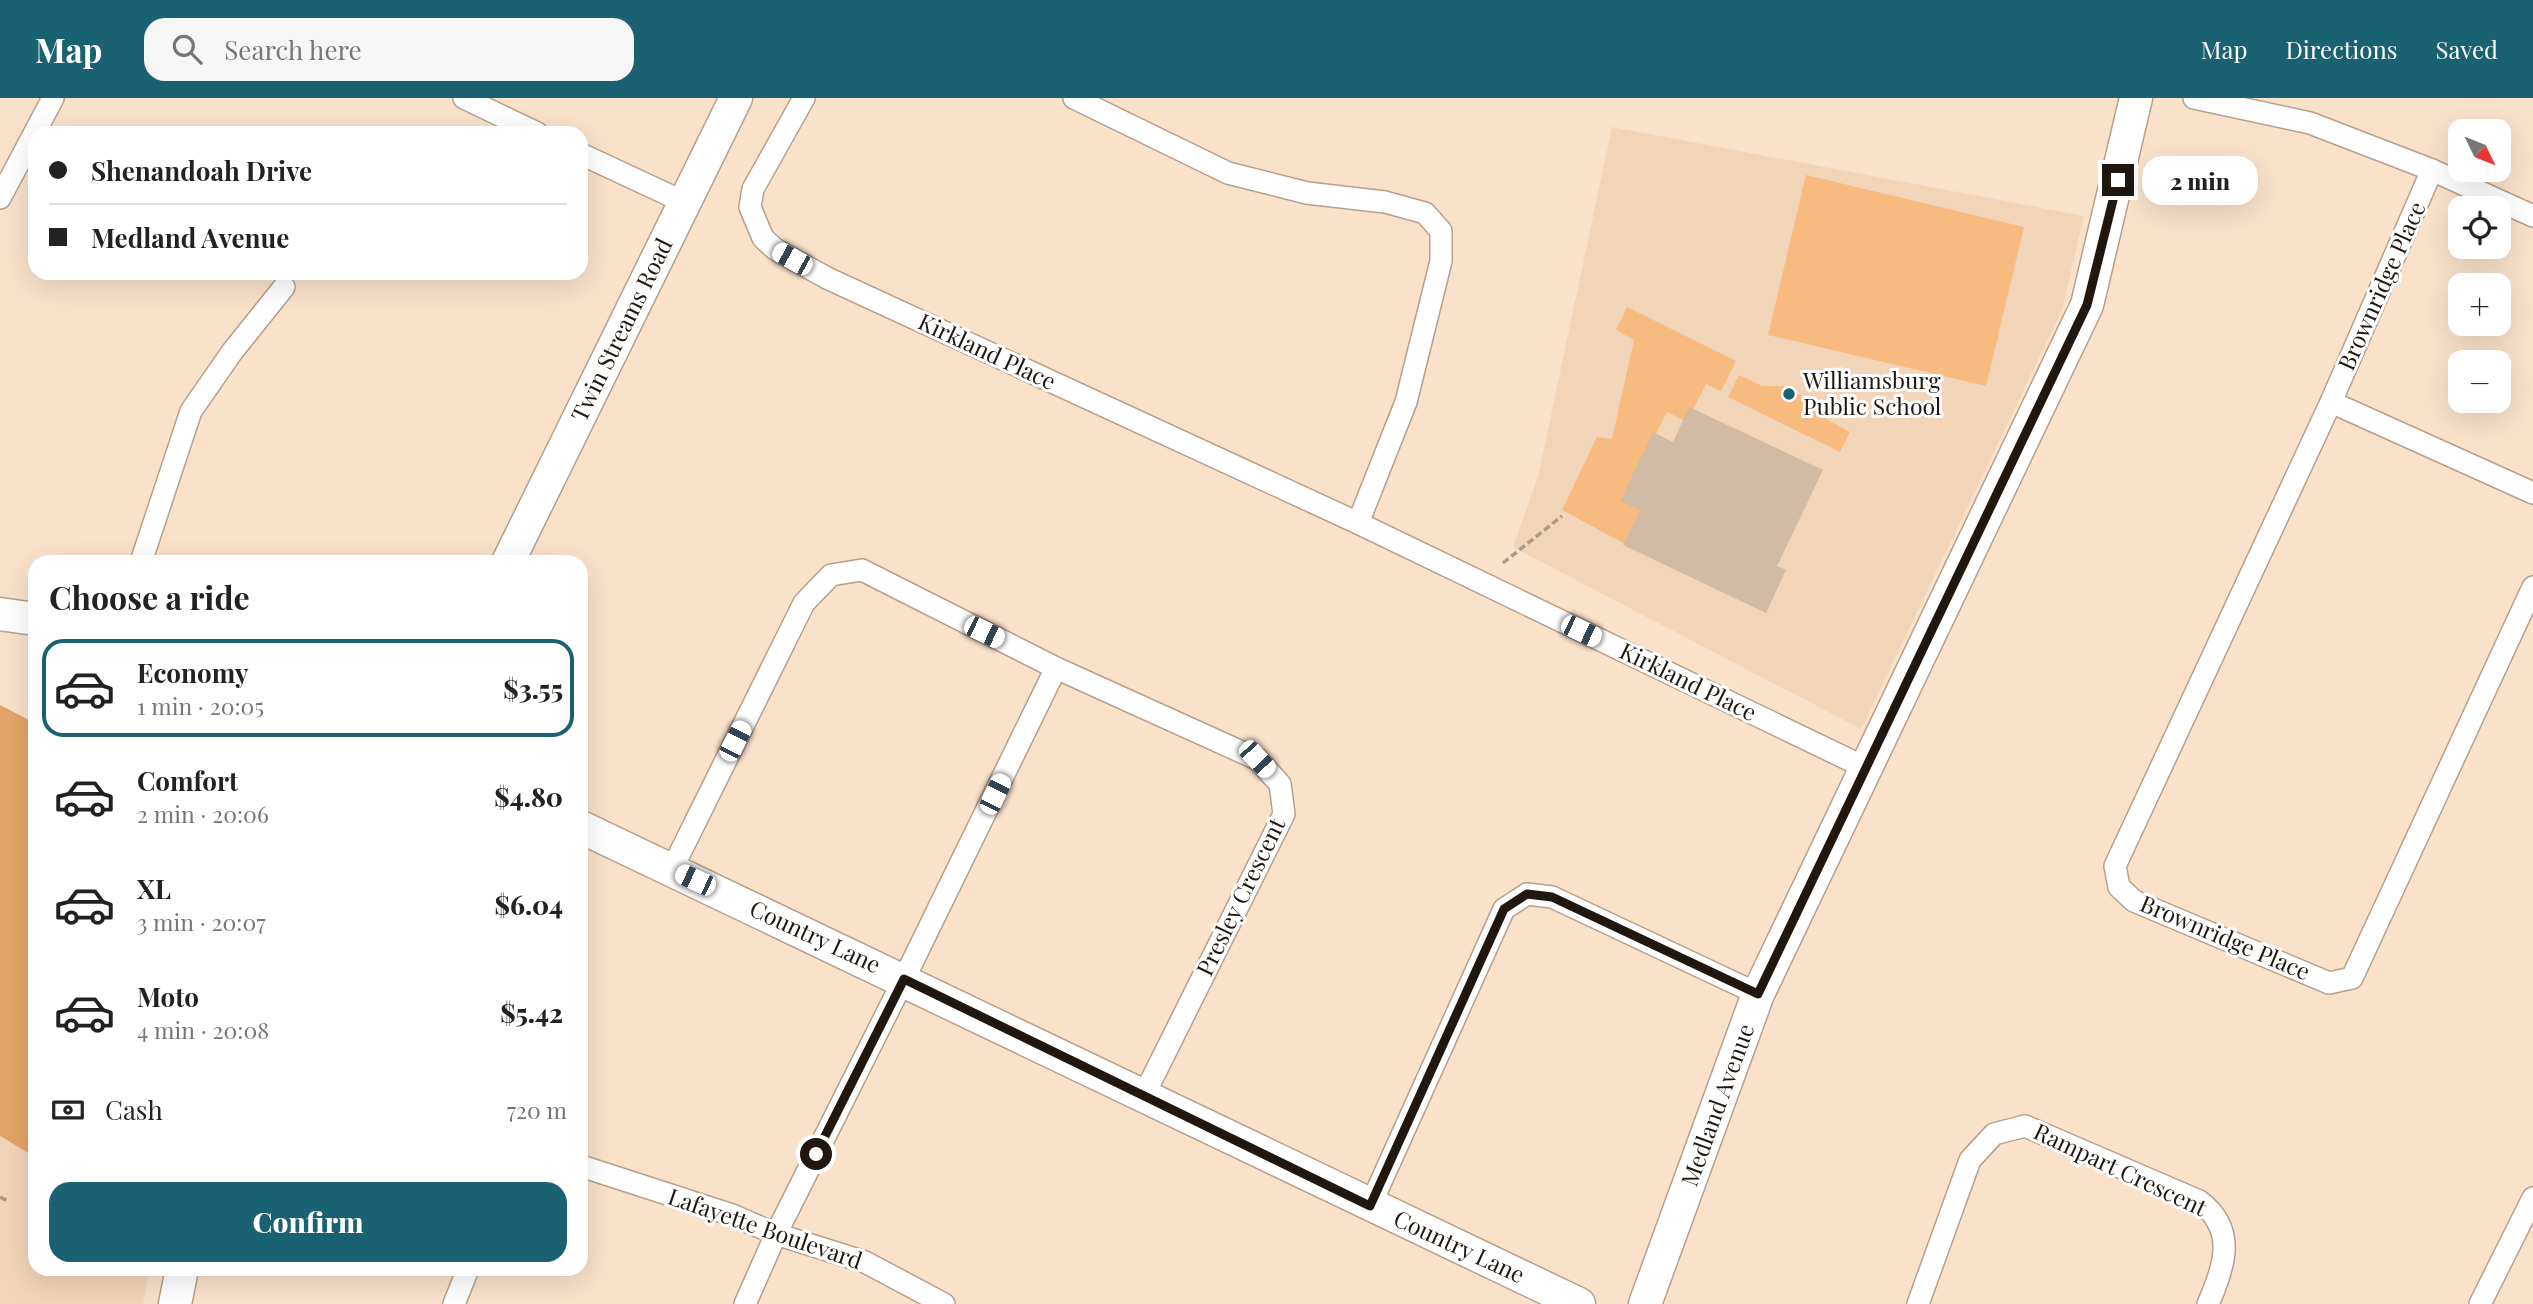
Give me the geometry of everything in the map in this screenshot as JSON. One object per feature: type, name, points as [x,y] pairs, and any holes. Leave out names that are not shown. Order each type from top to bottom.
[{"type":"street","points":[[38,126],[53,98]]},
{"type":"street","points":[[464,98],[522,126]]},
{"type":"street","name":"Twin Streams Road","points":[[511,555],[736,98]]},
{"type":"street","name":"Kirkland Place","points":[[804,98],[753,189],[750,206],[763,238],[775,249],[839,284],[1358,523],[1866,768]]},
{"type":"street","points":[[1074,98],[1115,107],[1228,173],[1307,193],[1385,202],[1425,214],[1441,231],[1441,261],[1406,402],[1358,523]]},
{"type":"street","name":"Medland Avenue","points":[[1645,1304],[1758,994],[2087,305],[2136,98]]},
{"type":"street","points":[[2193,98],[2310,123],[2432,170],[2533,216]]},
{"type":"street","points":[[0,198],[28,145]]},
{"type":"street","points":[[588,157],[685,203]]},
{"type":"street","name":"Brownridge Place","points":[[2432,170],[2331,402],[2115,866],[2119,887],[2134,901],[2329,983],[2352,978],[2533,587]]},
{"type":"street","points":[[143,555],[191,411],[232,352],[284,287]]},
{"type":"street","points":[[2331,402],[2533,493]]},
{"type":"street","name":"Presley Crescent","points":[[672,869],[804,603],[831,575],[862,570],[1056,668],[1257,759],[1280,784],[1284,814],[1144,1094]]},
{"type":"street","points":[[0,614],[28,618]]},
{"type":"street","points":[[746,1304],[776,1234],[1056,668]]},
{"type":"street","name":"Country Lane","points":[[588,830],[1579,1304]]},
{"type":"street","points":[[1370,1206],[1504,909],[1527,894],[1552,897],[1758,994]]},
{"type":"street","name":"Rampart Crescent","points":[[1918,1304],[1970,1160],[1994,1134],[2025,1126],[2199,1201],[2215,1213],[2226,1246],[2216,1287],[2208,1304]]},
{"type":"street","name":"Lafayette Boulevard","points":[[588,1168],[865,1262],[944,1304]]},
{"type":"street","points":[[2480,1304],[2533,1198]]},
{"type":"street","points":[[175,1304],[181,1276]]},
{"type":"street","points":[[454,1304],[465,1276]]},
{"type":"path","points":[[1503,563],[1562,516]]},
{"type":"path","points":[[0,1197],[8,1201]]},
{"type":"shaded area","name":"Williamsburg Public School","points":[[1612,127],[2084,216],[2062,310],[1861,729],[1513,547],[1538,477]]},
{"type":"shaded area","points":[[1806,175],[2024,227],[1986,386],[1768,335]]},
{"type":"shaded area","points":[[1627,307],[1736,361],[1721,391],[1706,384],[1687,422],[1667,412],[1626,493],[1648,505],[1627,545],[1562,510],[1597,437],[1612,439],[1634,340],[1616,330]]},
{"type":"shaded area","points":[[1739,375],[1762,386],[1783,386],[1817,404],[1828,420],[1850,432],[1840,452],[1728,397]]},
{"type":"shaded area","points":[[0,705],[28,719],[28,1153],[0,1136]]},
{"type":"shaded area","points":[[0,1136],[28,1153],[28,1276],[148,1276],[143,1304],[0,1304]]},
{"type":"building","points":[[1689,407],[1823,470],[1777,566],[1786,570],[1766,613],[1623,545],[1640,510],[1620,501],[1653,432],[1673,442]]},
{"type":"place","name":"Williamsburg Public School","points":[[1789,394]]},
{"type":"route","points":[[816,1154],[904,979],[1370,1206],[1504,909],[1527,894],[1552,897],[1758,994],[2087,305],[2118,180]]}]
